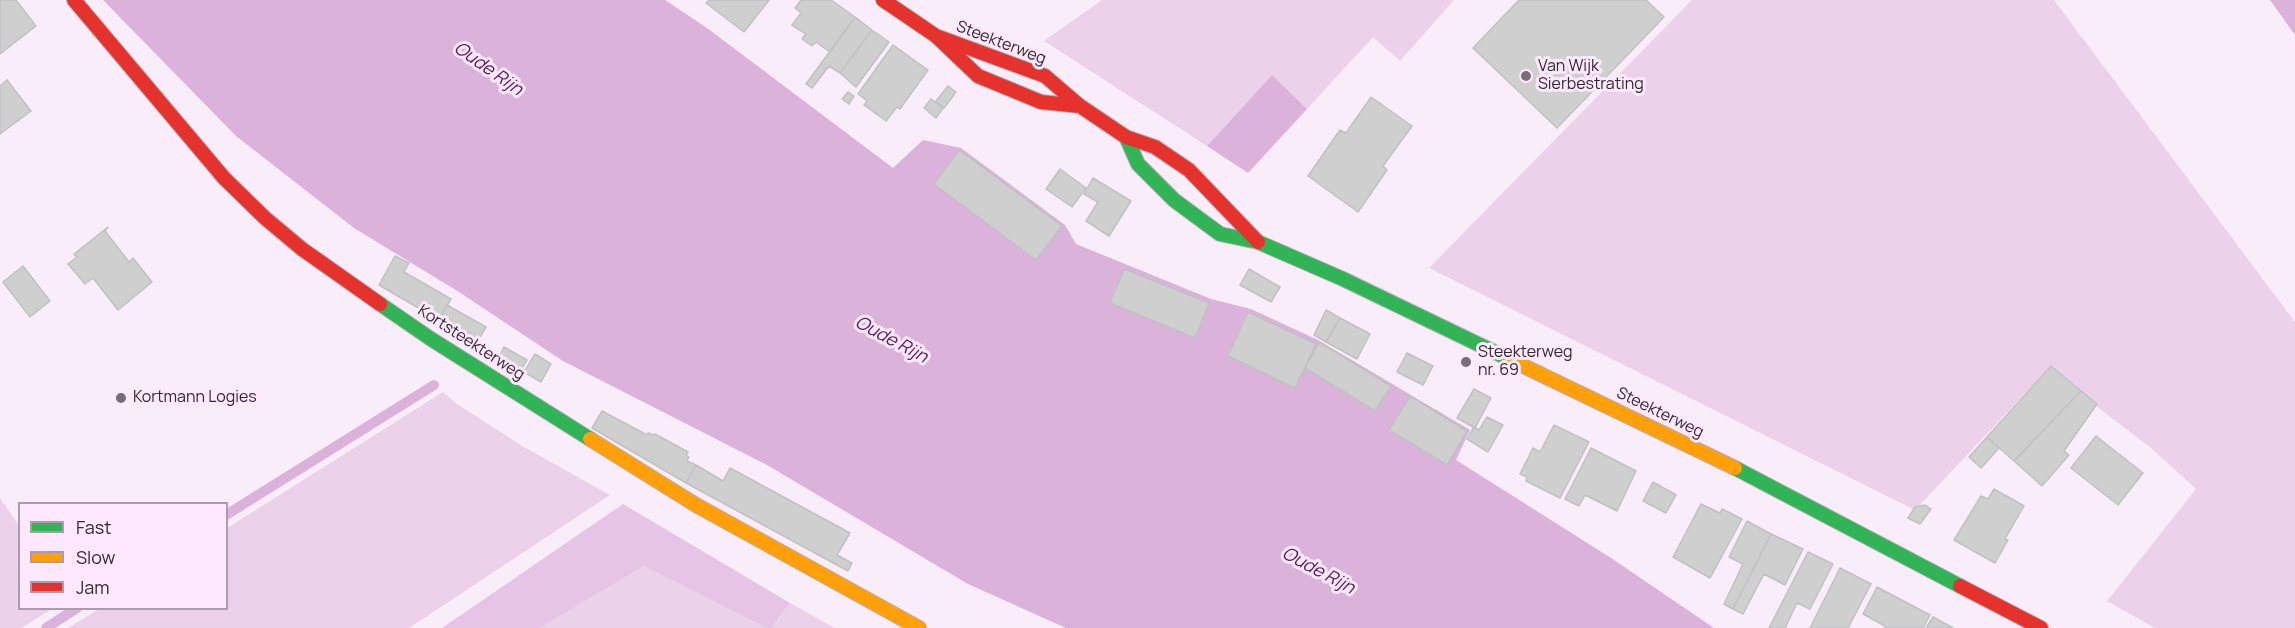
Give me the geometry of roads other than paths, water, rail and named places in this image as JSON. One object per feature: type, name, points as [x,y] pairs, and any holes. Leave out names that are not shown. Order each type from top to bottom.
[{"type":"main road","name":"Kortsteekterweg","points":[[74,0],[224,178],[265,218],[302,249],[431,339],[696,506],[919,628]]},
{"type":"main road","name":"Steekterweg","points":[[884,0],[936,36],[978,76],[1041,102],[1080,106]]},
{"type":"main road","name":"Steekterweg","points":[[936,36],[1045,76],[1080,106],[1126,137],[1155,147],[1189,170],[1258,242]]},
{"type":"main road","name":"Steekterweg","points":[[1126,137],[1138,164],[1174,200],[1220,234],[1258,242],[1343,279],[1725,463],[2041,628]]},
{"type":"water","name":"Oude Rijn","points":[[103,0],[665,0],[707,28],[893,168],[923,140],[961,148],[1065,225],[1076,244],[1211,299],[1251,309],[1318,340],[1470,430],[1456,460],[1611,558],[1714,628],[1066,628],[968,584],[767,465],[563,361],[459,292],[354,228],[236,136]]},
{"type":"water","points":[[2270,0],[2295,0],[2295,35]]},
{"type":"water","points":[[1272,75],[1307,109],[1248,173],[1207,146]]},
{"type":"waterway","points":[[228,514],[434,385]]},
{"type":"waterway","points":[[46,628],[74,610]]},
{"type":"place","name":"Van Wijk Sierbestrating","points":[[1526,76]]},
{"type":"place","name":"Steekterweg nr. 69","points":[[1466,362]]},
{"type":"place","name":"Kortmann Logies","points":[[121,398]]}]
